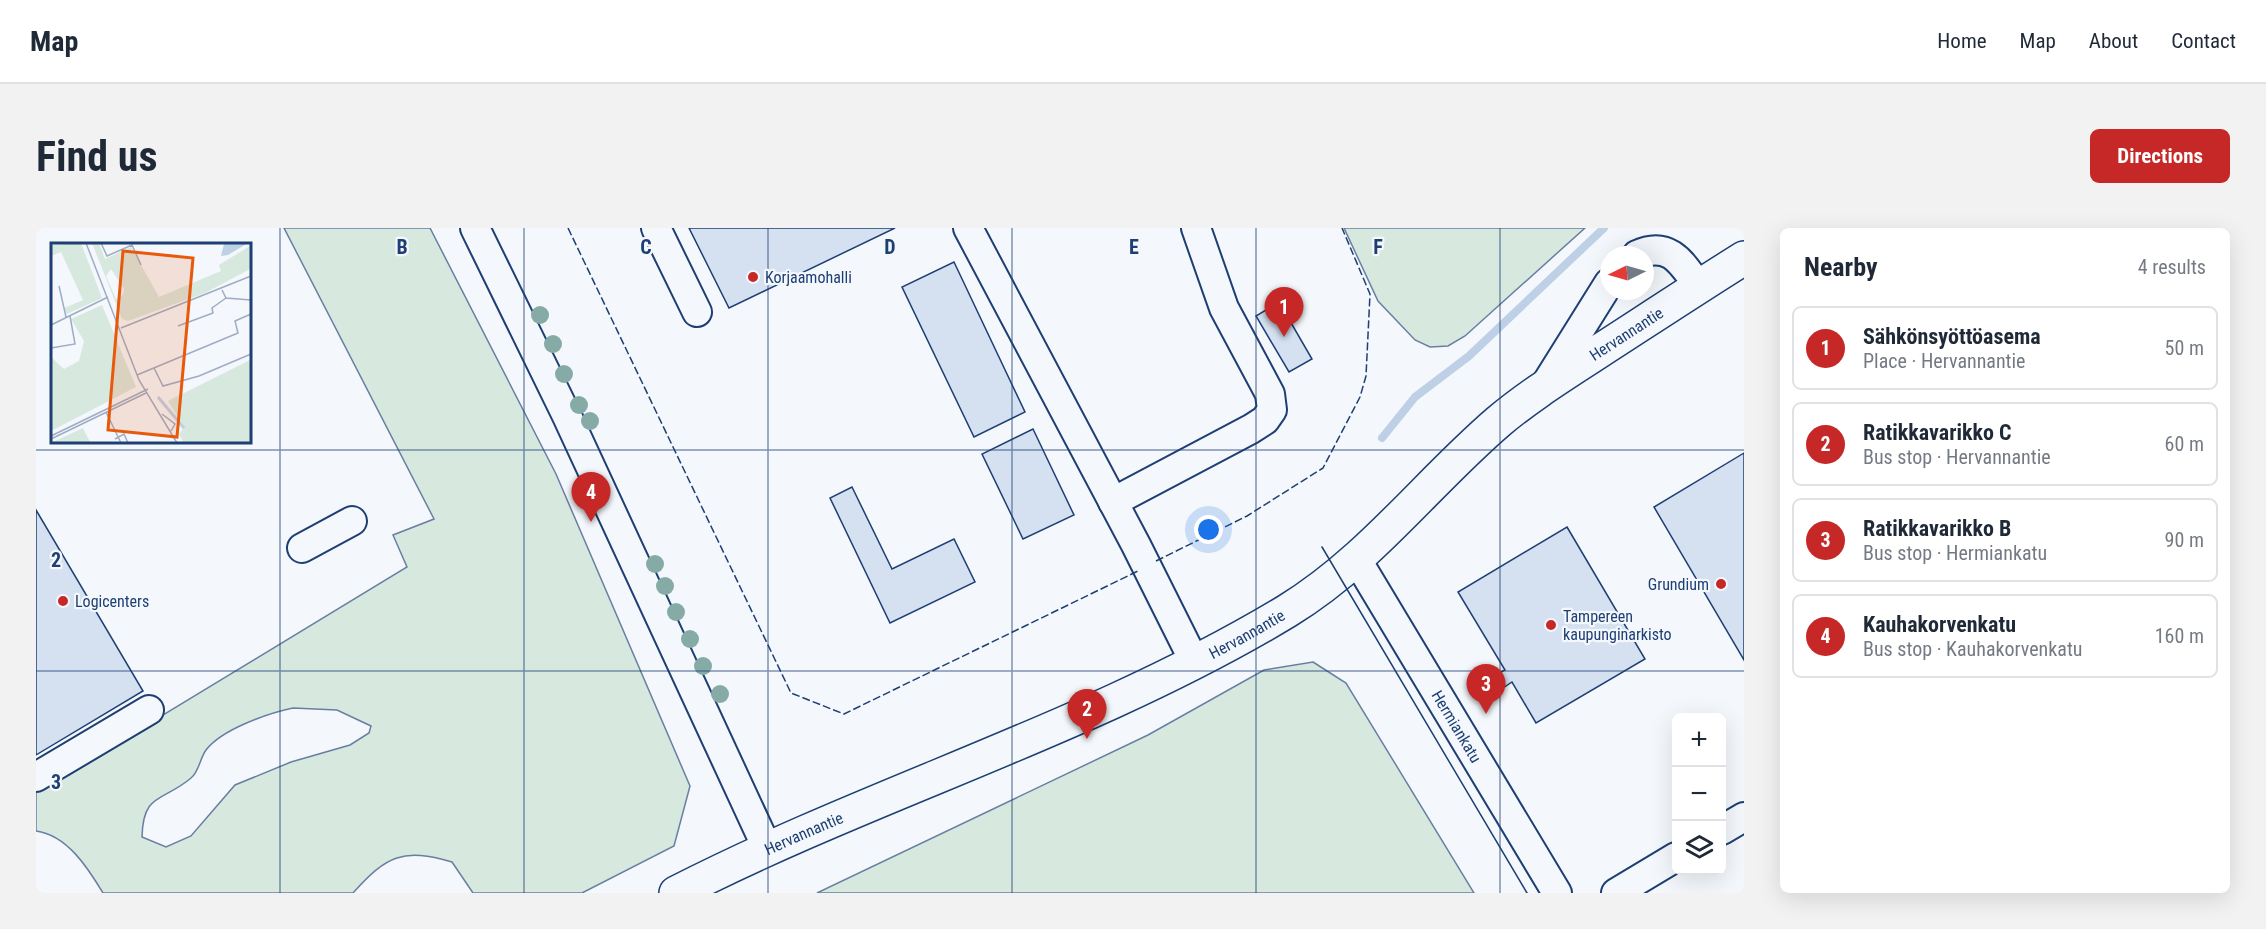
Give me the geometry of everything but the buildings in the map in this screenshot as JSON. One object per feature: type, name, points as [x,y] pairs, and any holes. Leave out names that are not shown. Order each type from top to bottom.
[{"type":"main road","name":"Hervannantie","points":[[676,893],[767,848],[1073,718],[1194,661],[1290,609],[1357,560],[1499,422],[1544,387],[1744,258]]},
{"type":"street","points":[[475,228],[567,416],[767,848]]},
{"type":"street","points":[[656,228],[697,312]]},
{"type":"street","points":[[968,228],[1194,661]]},
{"type":"street","points":[[1113,502],[1251,429],[1265,420],[1272,410],[1270,394],[1214,283],[1196,228]]},
{"type":"street","points":[[1654,251],[1661,249],[1671,253],[1698,286]]},
{"type":"street","points":[[1544,387],[1600,297]]},
{"type":"street","points":[[302,549],[352,521]]},
{"type":"street","name":"Hermiankatu","points":[[1357,560],[1557,893]]},
{"type":"street","points":[[36,777],[149,710]]},
{"type":"street","points":[[1726,828],[1744,817]]},
{"type":"street","points":[[1616,893],[1672,860]]},
{"type":"shaded area","points":[[284,228],[430,228],[556,474],[690,786],[674,846],[582,893],[473,893],[452,862],[408,856],[386,863],[353,893],[103,893],[76,854],[57,839],[36,831],[36,792],[407,567],[393,535],[434,519]],"holes":[[[293,708],[337,710],[371,726],[369,733],[350,745],[291,762],[235,785],[191,836],[166,847],[142,837],[146,812],[151,805],[191,778],[206,750],[223,735],[259,718]]]},
{"type":"shaded area","points":[[1344,228],[1585,228],[1465,336],[1448,346],[1430,347],[1415,340],[1378,301]]},
{"type":"shaded area","points":[[1313,662],[1346,683],[1474,893],[817,893],[1148,735],[1264,670]]},
{"type":"waterway","points":[[1382,438],[1415,397],[1469,356],[1604,228]]},
{"type":"tram line","points":[[1322,547],[1527,893]]},
{"type":"fence","points":[[568,228],[791,693],[844,714],[1138,571]]},
{"type":"fence","points":[[1156,561],[1247,516],[1323,468],[1360,397],[1366,376],[1370,294],[1342,228]]},
{"type":"place","name":"Korjaamohalli","points":[[753,277]]},
{"type":"place","name":"Sähkönsyöttöasema","points":[[1284,337]]},
{"type":"place","name":"Kauhakorvenkatu","points":[[591,522]]},
{"type":"place","name":"Grundium","points":[[1721,584]]},
{"type":"place","name":"Logicenters","points":[[63,601]]},
{"type":"place","name":"Tampereen kaupunginarkisto","points":[[1551,625]]},
{"type":"place","name":"Ratikkavarikko B","points":[[1486,714]]},
{"type":"place","name":"Ratikkavarikko C","points":[[1087,739]]}]
